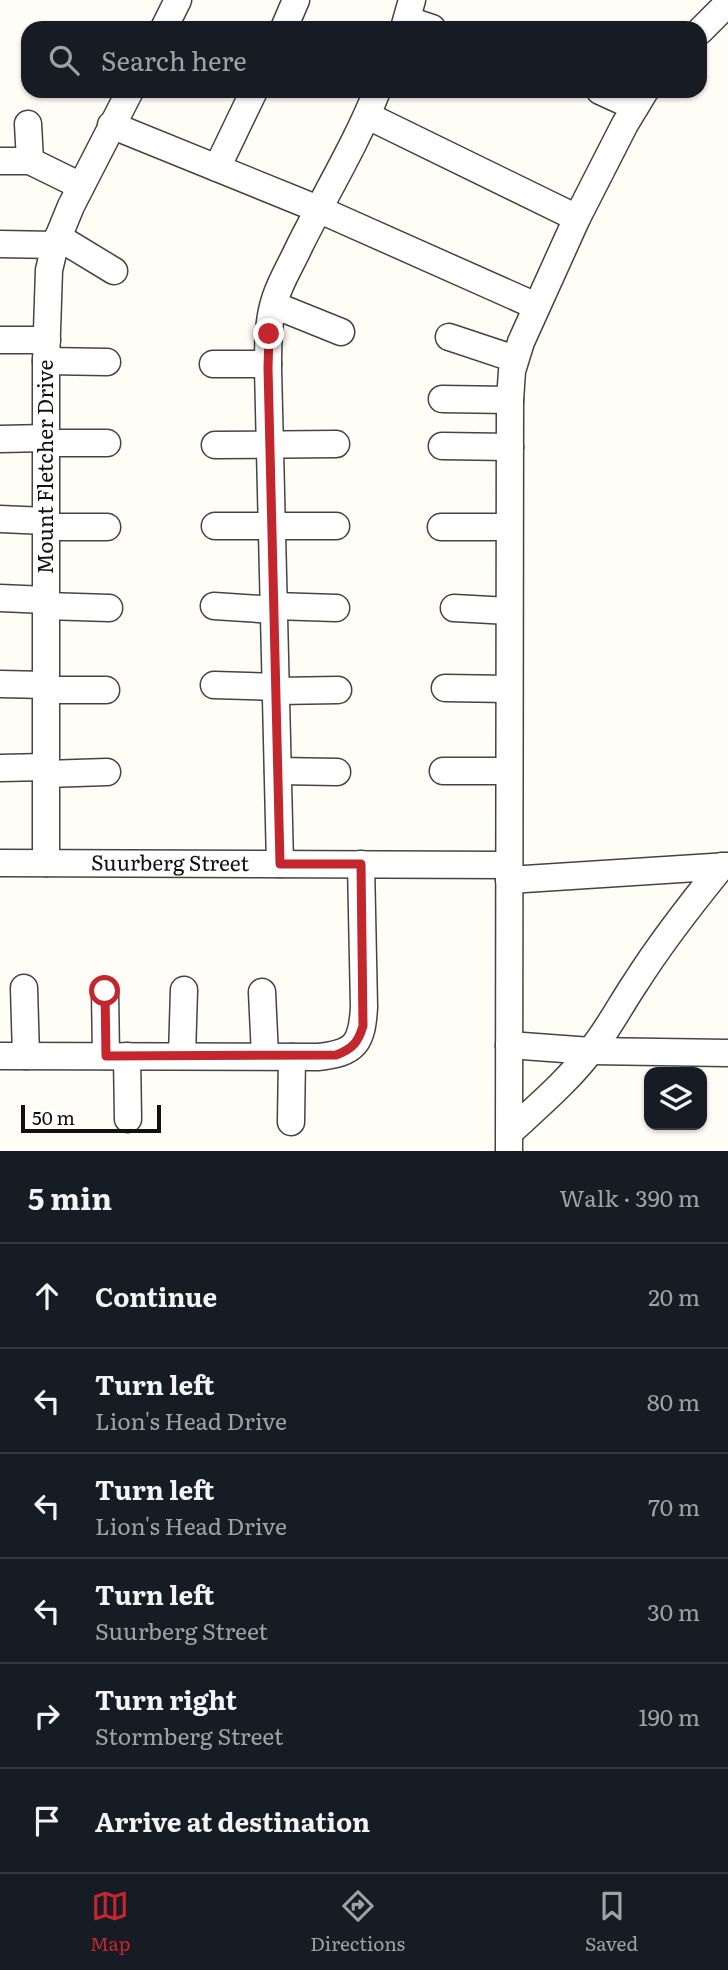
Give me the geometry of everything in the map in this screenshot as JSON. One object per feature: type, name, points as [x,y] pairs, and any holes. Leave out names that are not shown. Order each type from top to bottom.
[{"type":"street","points":[[168,21],[178,0]]},
{"type":"street","points":[[287,21],[296,0]]},
{"type":"street","points":[[707,24],[727,1]]},
{"type":"street","name":"Mount Fletcher Drive","points":[[46,863],[46,350],[49,270],[56,241],[126,98]]},
{"type":"street","points":[[217,168],[251,98]]},
{"type":"street","points":[[280,864],[269,334],[274,305],[284,277],[368,116],[374,98]]},
{"type":"street","points":[[509,1142],[509,527],[512,371],[536,306],[576,218],[640,99]]},
{"type":"street","points":[[368,116],[576,218]]},
{"type":"street","points":[[28,124],[30,161]]},
{"type":"street","points":[[111,125],[318,209],[536,306]]},
{"type":"street","points":[[0,162],[30,161],[81,186]]},
{"type":"street","points":[[0,244],[56,241],[114,271]]},
{"type":"street","points":[[274,305],[341,332]]},
{"type":"street","points":[[449,337],[515,359]]},
{"type":"street","points":[[0,340],[107,362]]},
{"type":"street","points":[[213,364],[268,364]]},
{"type":"street","points":[[442,399],[510,400]]},
{"type":"street","points":[[0,439],[107,443]]},
{"type":"street","points":[[215,445],[336,444]]},
{"type":"street","points":[[442,446],[510,447]]},
{"type":"street","points":[[0,519],[107,527]]},
{"type":"street","points":[[215,526],[337,526]]},
{"type":"street","points":[[440,527],[509,527]]},
{"type":"street","points":[[0,598],[109,608]]},
{"type":"street","points":[[214,606],[336,608]]},
{"type":"street","points":[[454,608],[509,611]]},
{"type":"street","points":[[0,684],[106,690]]},
{"type":"street","points":[[214,685],[338,690]]},
{"type":"street","points":[[445,688],[509,690]]},
{"type":"street","points":[[0,768],[107,772]]},
{"type":"street","points":[[278,771],[337,772]]},
{"type":"street","points":[[443,771],[509,771]]},
{"type":"street","name":"Suurberg Street","points":[[0,863],[361,864],[509,873],[725,866]]},
{"type":"street","points":[[24,988],[13,1056],[292,1057],[336,1055],[350,1050],[359,1040],[363,1026],[361,864]]},
{"type":"street","points":[[509,1142],[591,1051],[682,916],[725,866]]},
{"type":"street","points":[[182,1056],[184,990]]},
{"type":"street","points":[[105,991],[128,1119]]},
{"type":"street","points":[[262,992],[265,1056]]},
{"type":"street","points":[[509,1045],[591,1051],[728,1053]]},
{"type":"street","points":[[291,1122],[292,1057]]},
{"type":"route","points":[[105,991],[106,1056],[336,1055],[350,1050],[359,1040],[363,1026],[361,864],[280,864],[269,334]]}]
